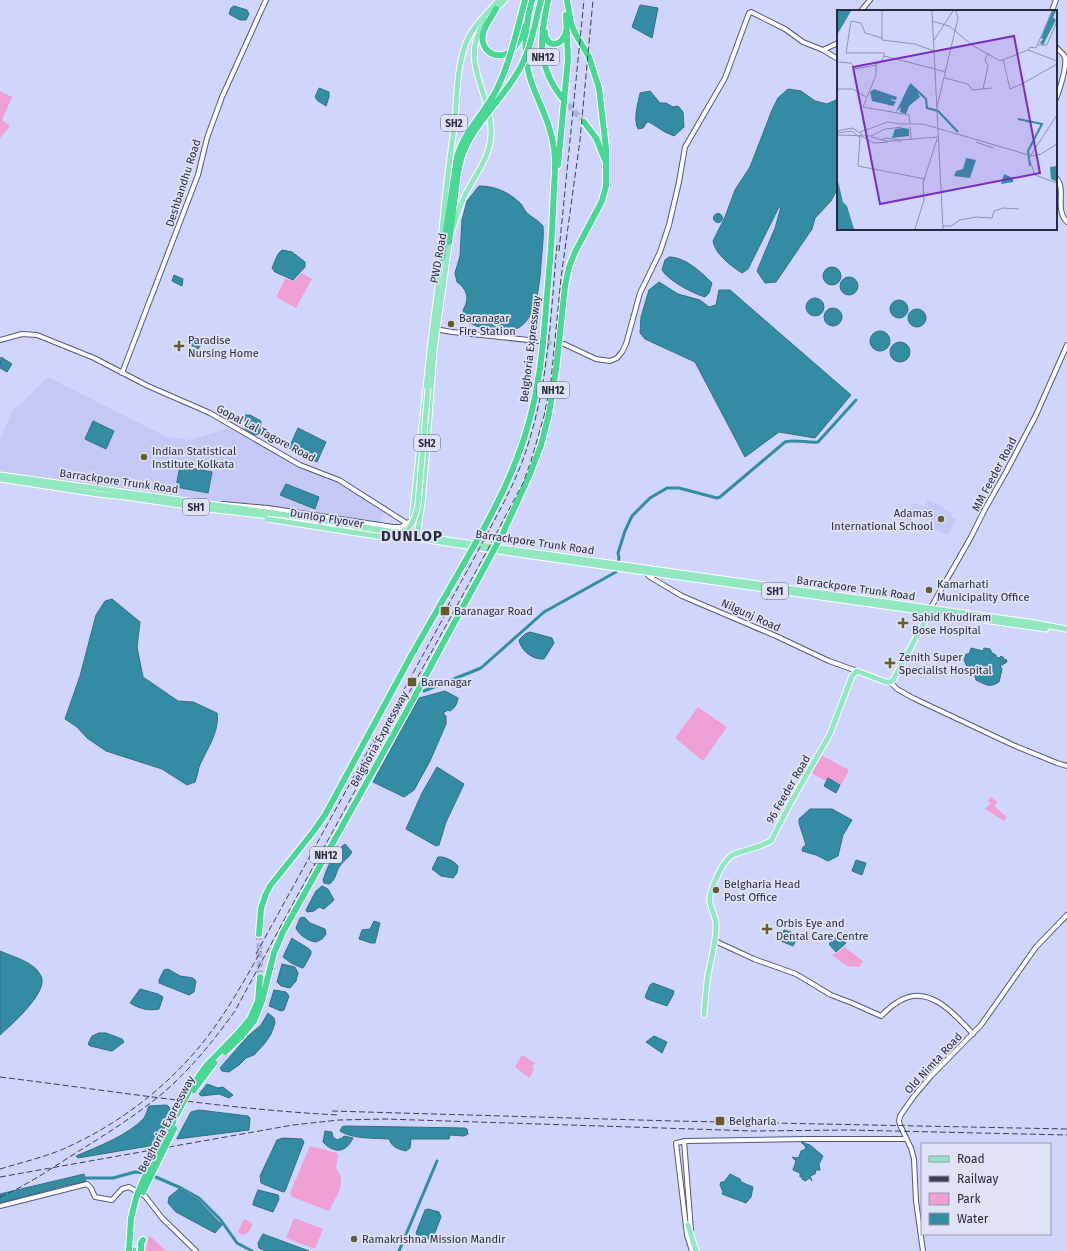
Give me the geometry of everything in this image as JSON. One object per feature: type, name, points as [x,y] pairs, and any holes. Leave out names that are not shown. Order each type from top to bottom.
[{"type":"highway","points":[[449,242],[459,158],[472,133],[511,84],[521,68],[529,50],[541,0]]},
{"type":"highway","name":"NH12","points":[[548,0],[542,35],[543,58],[550,81],[562,98]]},
{"type":"highway","points":[[553,214],[568,59],[567,21],[564,0]]},
{"type":"highway","points":[[567,0],[570,19],[589,57],[599,88],[606,148],[606,170]]},
{"type":"highway","points":[[442,258],[459,158],[466,134],[489,103],[499,84],[529,1]]},
{"type":"highway","points":[[496,9],[485,28],[482,39],[488,52],[498,56],[507,54],[516,46],[521,35],[529,1]]},
{"type":"highway","name":"NH12","points":[[529,1],[526,56],[531,81],[546,117],[553,140],[555,162],[553,214]]},
{"type":"highway","points":[[546,12],[545,34],[546,38],[551,43],[557,44],[563,40],[567,21]]},
{"type":"highway","name":"NH12","points":[[584,122],[599,145],[604,158],[606,170]]},
{"type":"highway","name":"Belghoria Expressway","points":[[131,1251],[131,1218],[137,1195],[146,1174],[190,1090],[206,1066],[252,1020],[262,1001],[274,953],[283,932],[420,687],[502,535],[523,492],[541,445],[549,414],[567,274],[575,252],[602,202],[606,186],[606,170]]},
{"type":"highway","name":"Belghoria Expressway","points":[[259,934],[261,909],[270,886],[325,815],[396,684],[502,496],[513,469],[531,414],[538,381],[548,288],[553,214]]},
{"type":"highway","name":"Belghoria Expressway","points":[[252,1020],[258,1001],[260,977]]},
{"type":"highway","points":[[140,1251],[143,1240]]},
{"type":"main road","name":"PWD Road","points":[[409,536],[442,258],[441,247],[462,58],[466,43],[473,30],[500,0]]},
{"type":"main road","name":"PWD Road","points":[[417,537],[426,464],[434,329],[449,242],[462,201],[483,164],[489,148],[491,135],[490,118],[476,73],[474,51],[481,28],[505,0]]},
{"type":"main road","name":"Dunlop Flyover","points":[[248,513],[256,517],[267,519],[388,537],[396,536],[405,532],[415,521],[418,504],[428,388],[432,371]]},
{"type":"main road","name":"Barrackpore Trunk Road","points":[[0,474],[219,505],[409,536]]},
{"type":"main road","name":"Barrackpore Trunk Road","points":[[0,479],[207,509],[297,519],[1067,632]]},
{"type":"main road","name":"Barrackpore Trunk Road","points":[[930,611],[1028,622],[1067,629]]},
{"type":"main road","points":[[857,671],[886,682],[890,682],[896,676],[930,611]]},
{"type":"main road","name":"96 Feeder Road","points":[[704,1015],[708,975],[715,941],[716,921],[712,910],[710,897],[721,868],[730,856],[767,844],[771,841],[787,809],[830,734],[852,676],[857,671]]},
{"type":"main road","points":[[688,1226],[697,1251]]},
{"type":"street","name":"Deshbandhu Road","points":[[122,373],[195,182],[207,138],[222,97],[266,0]]},
{"type":"street","points":[[862,10],[870,0]]},
{"type":"street","points":[[1052,10],[1056,0]]},
{"type":"street","points":[[564,344],[592,357],[610,361],[617,358],[622,352],[626,344],[640,293],[660,252],[669,225],[685,147],[725,78],[749,12],[785,30],[803,42],[823,50],[837,58]]},
{"type":"street","points":[[823,50],[837,43]]},
{"type":"street","points":[[1057,48],[1064,55],[1065,61],[1062,83],[1057,96]]},
{"type":"street","points":[[1057,179],[1061,184],[1060,205],[1064,220],[1067,222]]},
{"type":"street","points":[[434,329],[538,341]]},
{"type":"street","name":"Gopal Lal Tagore Road","points":[[0,340],[22,334],[38,335],[93,358],[148,386],[210,413],[300,465],[339,480],[408,524]]},
{"type":"street","name":"MM Feeder Road","points":[[930,611],[1038,412],[1067,345]]},
{"type":"street","points":[[219,505],[224,504],[268,508],[393,527],[401,527],[408,524],[412,519]]},
{"type":"street","name":"Nilgunj Road","points":[[644,570],[650,577],[682,596],[776,636],[829,661],[857,671]]},
{"type":"street","points":[[890,682],[897,689],[913,698],[1002,740],[1067,766]]},
{"type":"street","name":"Old Nimta Road","points":[[923,1251],[916,1200],[914,1159],[898,1121],[901,1114],[931,1076],[973,1034],[996,1005],[1036,947],[1067,915]]},
{"type":"street","points":[[715,941],[754,959],[796,974],[831,995],[881,1016],[904,998],[922,995],[938,1002],[952,1013],[973,1034]]},
{"type":"street","points":[[692,1251],[686,1228],[676,1143],[684,1141],[906,1139]]},
{"type":"street","points":[[684,1141],[691,1226],[697,1251]]},
{"type":"street","points":[[0,1206],[87,1184],[90,1185],[95,1197],[112,1200],[122,1189],[127,1187],[132,1188],[145,1196],[162,1218],[196,1251]]},
{"type":"shaded area","name":"Indian Statistical Institute Kolkata","points":[[48,377],[167,437],[191,440],[228,428],[346,486],[383,513],[379,523],[0,474],[0,440],[13,409],[22,403]]},
{"type":"shaded area","name":"Adamas International School","points":[[928,500],[944,507],[943,509],[952,513],[951,517],[956,519],[948,535],[932,528],[935,521],[930,519],[927,521],[928,518],[916,513],[912,521],[920,524],[917,531],[907,527],[909,523],[907,522],[914,503],[925,507]]},
{"type":"green space","points":[[0,91],[12,97],[2,120],[10,126],[0,138]]},
{"type":"green space","points":[[302,273],[312,279],[296,308],[276,297],[285,279],[294,281]]},
{"type":"green space","points":[[698,707],[727,727],[703,761],[675,738]]},
{"type":"green space","points":[[821,755],[849,770],[841,785],[828,778],[826,781],[811,773]]},
{"type":"green space","points":[[990,797],[998,802],[994,806],[1007,817],[1004,821],[985,809],[991,803],[988,801]]},
{"type":"green space","points":[[844,947],[863,961],[859,967],[847,966],[832,955]]},
{"type":"green space","points":[[522,1055],[535,1063],[532,1066],[534,1068],[529,1078],[515,1067]]},
{"type":"green space","points":[[310,1146],[337,1153],[338,1155],[336,1168],[341,1179],[341,1184],[340,1190],[329,1211],[292,1197],[290,1193]]},
{"type":"green space","points":[[294,1218],[323,1229],[315,1249],[286,1238]]},
{"type":"green space","points":[[244,1219],[252,1223],[247,1233],[243,1235],[238,1232]]},
{"type":"green space","points":[[149,1235],[166,1251],[146,1251]]},
{"type":"water","points":[[640,5],[658,8],[652,38],[632,27]]},
{"type":"water","points":[[234,6],[247,10],[249,14],[246,20],[240,20],[229,14],[231,8]]},
{"type":"water","points":[[319,88],[329,92],[326,106],[315,97]]},
{"type":"water","points":[[788,89],[801,91],[815,101],[827,104],[837,99],[837,190],[831,201],[815,218],[812,229],[776,282],[765,283],[757,271],[775,228],[781,207],[779,207],[748,269],[742,273],[720,255],[714,246],[713,241],[725,217],[735,190],[750,167],[778,98]]},
{"type":"water","points":[[650,91],[660,103],[666,103],[673,107],[678,106],[683,112],[684,127],[674,136],[649,122],[647,122],[643,128],[638,129],[636,116],[640,93]]},
{"type":"water","points":[[479,186],[491,187],[512,196],[521,204],[526,212],[543,226],[543,240],[536,300],[529,318],[523,325],[514,330],[482,328],[474,325],[466,321],[463,310],[467,298],[465,291],[457,282],[455,273],[460,256],[462,220],[467,201]]},
{"type":"water","points":[[718,213],[723,218],[718,223],[713,218]]},
{"type":"water","points":[[282,250],[292,252],[305,262],[305,267],[293,280],[275,272],[272,268],[278,254]]},
{"type":"water","points":[[669,257],[687,262],[712,283],[709,293],[705,297],[681,286],[665,274],[662,270],[665,260]]},
{"type":"water","points":[[832,267],[838,270],[841,276],[838,282],[832,285],[826,282],[823,276],[826,270]]},
{"type":"water","points":[[174,275],[183,279],[182,286],[172,281]]},
{"type":"water","points":[[849,277],[855,280],[858,286],[855,292],[849,295],[843,292],[840,286],[843,280]]},
{"type":"water","points":[[659,282],[678,294],[700,300],[709,307],[716,305],[719,290],[730,290],[851,395],[815,438],[779,432],[745,457],[695,362],[645,339],[640,333],[641,317],[649,290]]},
{"type":"water","points":[[815,298],[821,301],[824,307],[821,313],[815,316],[809,313],[806,307],[809,301]]},
{"type":"water","points":[[895,300],[903,300],[908,305],[906,316],[903,318],[895,318],[890,313],[890,305]]},
{"type":"water","points":[[833,308],[839,311],[842,317],[839,323],[833,326],[827,323],[824,317],[827,311]]},
{"type":"water","points":[[913,309],[921,309],[926,314],[924,325],[921,327],[913,327],[908,322],[908,314]]},
{"type":"water","points":[[880,331],[887,334],[890,341],[887,348],[880,351],[873,348],[870,341],[873,334]]},
{"type":"water","points":[[194,336],[200,341],[198,349],[191,345]]},
{"type":"water","points":[[900,342],[907,345],[910,352],[907,359],[900,362],[893,359],[890,352],[893,345]]},
{"type":"water","points":[[1,357],[12,364],[7,372],[0,368]]},
{"type":"water","points":[[245,415],[250,415],[261,421],[260,433],[255,435],[245,429]]},
{"type":"water","points":[[93,421],[114,431],[106,449],[85,439]]},
{"type":"water","points":[[298,428],[326,442],[317,462],[289,448]]},
{"type":"water","points":[[180,466],[212,472],[208,493],[176,487]]},
{"type":"water","points":[[286,484],[319,497],[315,509],[280,495]]},
{"type":"water","points":[[112,599],[140,622],[137,647],[143,677],[178,701],[193,702],[217,713],[216,727],[212,741],[199,767],[195,782],[187,785],[162,769],[106,751],[87,738],[77,727],[65,719],[80,676],[96,615],[105,601]]},
{"type":"water","points":[[530,632],[552,638],[554,643],[544,659],[536,658],[528,654],[522,648],[519,640],[525,634]]},
{"type":"water","points":[[971,648],[983,651],[984,648],[990,649],[996,657],[999,658],[1001,656],[1004,658],[1004,661],[1006,659],[1007,662],[1000,666],[1002,669],[999,682],[993,685],[988,685],[976,680],[974,673],[976,672],[968,669],[964,660],[966,654],[969,654]]},
{"type":"water","points":[[445,691],[458,698],[457,702],[452,710],[448,710],[443,713],[446,716],[446,724],[430,761],[414,790],[404,797],[373,782],[419,698]]},
{"type":"water","points":[[437,767],[464,784],[446,822],[439,845],[436,846],[406,829],[422,793]]},
{"type":"water","points":[[828,778],[840,785],[836,793],[824,786]]},
{"type":"water","points":[[810,809],[832,809],[852,820],[843,835],[838,856],[828,861],[816,855],[802,851],[803,847],[806,845],[799,819]]},
{"type":"water","points":[[345,844],[352,852],[339,867],[333,881],[329,884],[324,883],[323,880],[331,860],[337,851]]},
{"type":"water","points":[[438,857],[449,859],[458,866],[457,873],[453,878],[441,876],[432,869]]},
{"type":"water","points":[[856,860],[866,863],[862,875],[852,871]]},
{"type":"water","points":[[322,886],[328,889],[334,900],[324,909],[319,907],[314,911],[307,912],[306,910],[316,891]]},
{"type":"water","points":[[304,917],[310,923],[325,929],[326,934],[322,939],[316,942],[299,933],[296,928],[300,918]]},
{"type":"water","points":[[374,921],[380,923],[375,943],[359,939],[362,930],[370,929]]},
{"type":"water","points":[[784,930],[791,932],[794,936],[796,940],[793,946],[781,941]]},
{"type":"water","points":[[836,936],[846,943],[836,952],[829,944]]},
{"type":"water","points":[[292,938],[311,951],[311,954],[302,968],[283,957]]},
{"type":"water","points":[[0,951],[23,960],[34,967],[41,976],[42,983],[40,991],[28,1008],[0,1035]]},
{"type":"water","points":[[282,964],[295,967],[298,973],[296,981],[290,988],[281,986],[277,982]]},
{"type":"water","points":[[168,969],[180,976],[193,978],[196,981],[194,992],[189,995],[159,983],[164,970]]},
{"type":"water","points":[[653,983],[674,991],[667,1006],[645,997],[650,985]]},
{"type":"water","points":[[140,989],[163,997],[159,1009],[144,1009],[130,1003]]},
{"type":"water","points":[[274,990],[286,992],[289,996],[284,1010],[281,1011],[269,1006]]},
{"type":"water","points":[[268,1013],[274,1018],[275,1023],[271,1034],[265,1043],[254,1055],[246,1058],[229,1072],[222,1071],[220,1068],[247,1037],[261,1025]]},
{"type":"water","points":[[99,1033],[106,1033],[122,1039],[124,1042],[112,1051],[90,1046],[88,1044],[92,1036]]},
{"type":"water","points":[[654,1036],[667,1042],[662,1053],[646,1042]]},
{"type":"water","points":[[207,1084],[218,1088],[223,1087],[233,1095],[229,1098],[219,1094],[201,1096],[199,1094]]},
{"type":"water","points":[[167,1105],[172,1110],[171,1116],[155,1145],[78,1158],[76,1156],[103,1145],[130,1130],[144,1118],[149,1106]]},
{"type":"water","points":[[199,1110],[248,1116],[250,1118],[249,1130],[177,1139],[191,1112]]},
{"type":"water","points":[[342,1127],[465,1128],[467,1129],[468,1134],[464,1136],[450,1135],[449,1139],[411,1139],[410,1148],[406,1151],[395,1147],[389,1139],[357,1137],[345,1134],[340,1131]]},
{"type":"water","points":[[325,1131],[332,1132],[333,1137],[337,1140],[344,1136],[353,1138],[347,1147],[343,1149],[331,1149],[323,1142]]},
{"type":"water","points":[[283,1138],[302,1139],[304,1142],[285,1191],[283,1192],[261,1183],[260,1176],[277,1140]]},
{"type":"water","points":[[801,1142],[810,1145],[823,1156],[819,1164],[820,1170],[816,1170],[815,1174],[810,1176],[812,1181],[810,1178],[805,1181],[802,1179],[802,1176],[800,1177],[800,1173],[793,1170],[796,1161],[792,1157],[799,1157],[801,1151],[806,1149]]},
{"type":"water","points":[[84,1174],[86,1182],[68,1185],[0,1203],[0,1194]]},
{"type":"water","points":[[730,1174],[740,1179],[741,1182],[753,1187],[751,1197],[746,1203],[722,1194],[723,1192],[720,1185],[721,1182],[724,1182]]},
{"type":"water","points":[[179,1189],[198,1200],[222,1225],[215,1233],[176,1212],[168,1203],[169,1197]]},
{"type":"water","points":[[258,1190],[278,1195],[279,1199],[273,1212],[253,1205]]},
{"type":"water","points":[[428,1209],[439,1212],[441,1217],[432,1240],[417,1235],[416,1233],[425,1210]]},
{"type":"water","points":[[263,1234],[309,1251],[266,1251],[259,1248],[258,1243]]},
{"type":"waterway","points":[[424,691],[481,668],[544,612],[616,572],[619,558],[618,553],[625,531],[632,516],[650,498],[667,488],[679,488],[717,498],[720,497],[785,442],[818,442],[856,400]]},
{"type":"waterway","points":[[399,1251],[437,1161]]},
{"type":"waterway","points":[[83,1178],[113,1178],[135,1172],[146,1173]]},
{"type":"waterway","points":[[151,1175],[181,1188],[199,1198],[220,1219],[237,1243],[252,1251]]},
{"type":"tunnel","points":[[562,98],[584,122]]},
{"type":"tunnel","points":[[542,342],[561,344]]},
{"type":"tunnel","points":[[259,934],[260,977]]},
{"type":"railway","points":[[559,251],[584,0]]},
{"type":"railway","points":[[0,1197],[45,1173],[152,1102],[193,1064],[235,1011],[523,483],[544,416],[551,381],[561,278],[580,140],[593,0]]},
{"type":"railway","points":[[447,607],[506,499],[521,465],[529,441],[536,417],[545,368],[551,319],[557,245]]},
{"type":"railway","points":[[374,744],[451,604]]},
{"type":"railway","points":[[256,954],[375,738]]},
{"type":"railway","points":[[0,1169],[53,1153],[81,1141],[119,1119],[154,1093],[186,1062],[209,1035],[233,1000],[261,951]]},
{"type":"railway","points":[[0,1077],[211,1104],[338,1115]]},
{"type":"railway","points":[[332,1111],[674,1121],[1067,1129]]},
{"type":"railway","points":[[0,1177],[293,1125],[339,1120],[385,1119],[754,1131],[849,1130],[1067,1135]]},
{"type":"place","name":"Baranagar Fire Station","points":[[451,324]]},
{"type":"place","name":"Paradise Nursing Home","points":[[179,346]]},
{"type":"place","name":"Indian Statistical Institute Kolkata","points":[[144,457]]},
{"type":"place","name":"Adamas International School","points":[[941,519]]},
{"type":"place","name":"Kamarhati Municipality Office","points":[[929,590]]},
{"type":"place","name":"Baranagar Road","points":[[445,611]]},
{"type":"place","name":"Sahid Khudiram Bose Hospital","points":[[903,623]]},
{"type":"place","name":"Zenith Super Specialist Hospital","points":[[890,663]]},
{"type":"place","name":"Baranagar","points":[[412,682]]},
{"type":"place","name":"Belgharia Head Post Office","points":[[716,890]]},
{"type":"place","name":"Orbis Eye and Dental Care Centre","points":[[767,929]]},
{"type":"place","name":"Belgharia","points":[[720,1121]]},
{"type":"place","name":"Ramakrishna Mission Mandir","points":[[354,1239]]},
{"type":"district","name":"DUNLOP","points":[[412,536]]}]
